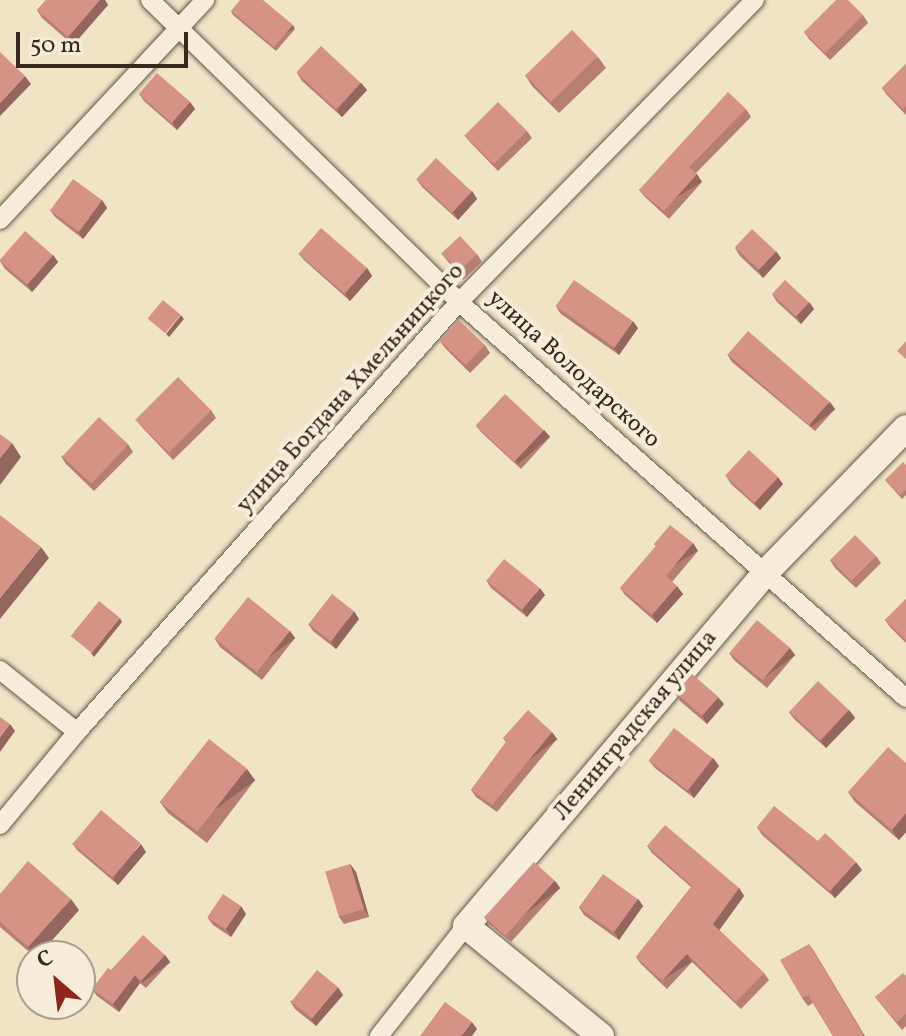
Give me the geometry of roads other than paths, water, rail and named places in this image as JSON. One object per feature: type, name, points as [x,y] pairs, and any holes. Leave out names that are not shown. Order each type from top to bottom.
[{"type":"street","name":"улица Володарского","points":[[150,0],[459,302],[906,698]]},
{"type":"street","points":[[0,220],[177,26],[205,0]]},
{"type":"street","name":"улица Богдана Хмельницкого","points":[[0,825],[77,732],[459,302],[755,0]]},
{"type":"street","name":"Ленинградская улица","points":[[379,1036],[466,926],[765,573],[906,428]]},
{"type":"street","points":[[0,670],[77,732]]},
{"type":"street","points":[[466,926],[601,1036]]}]
